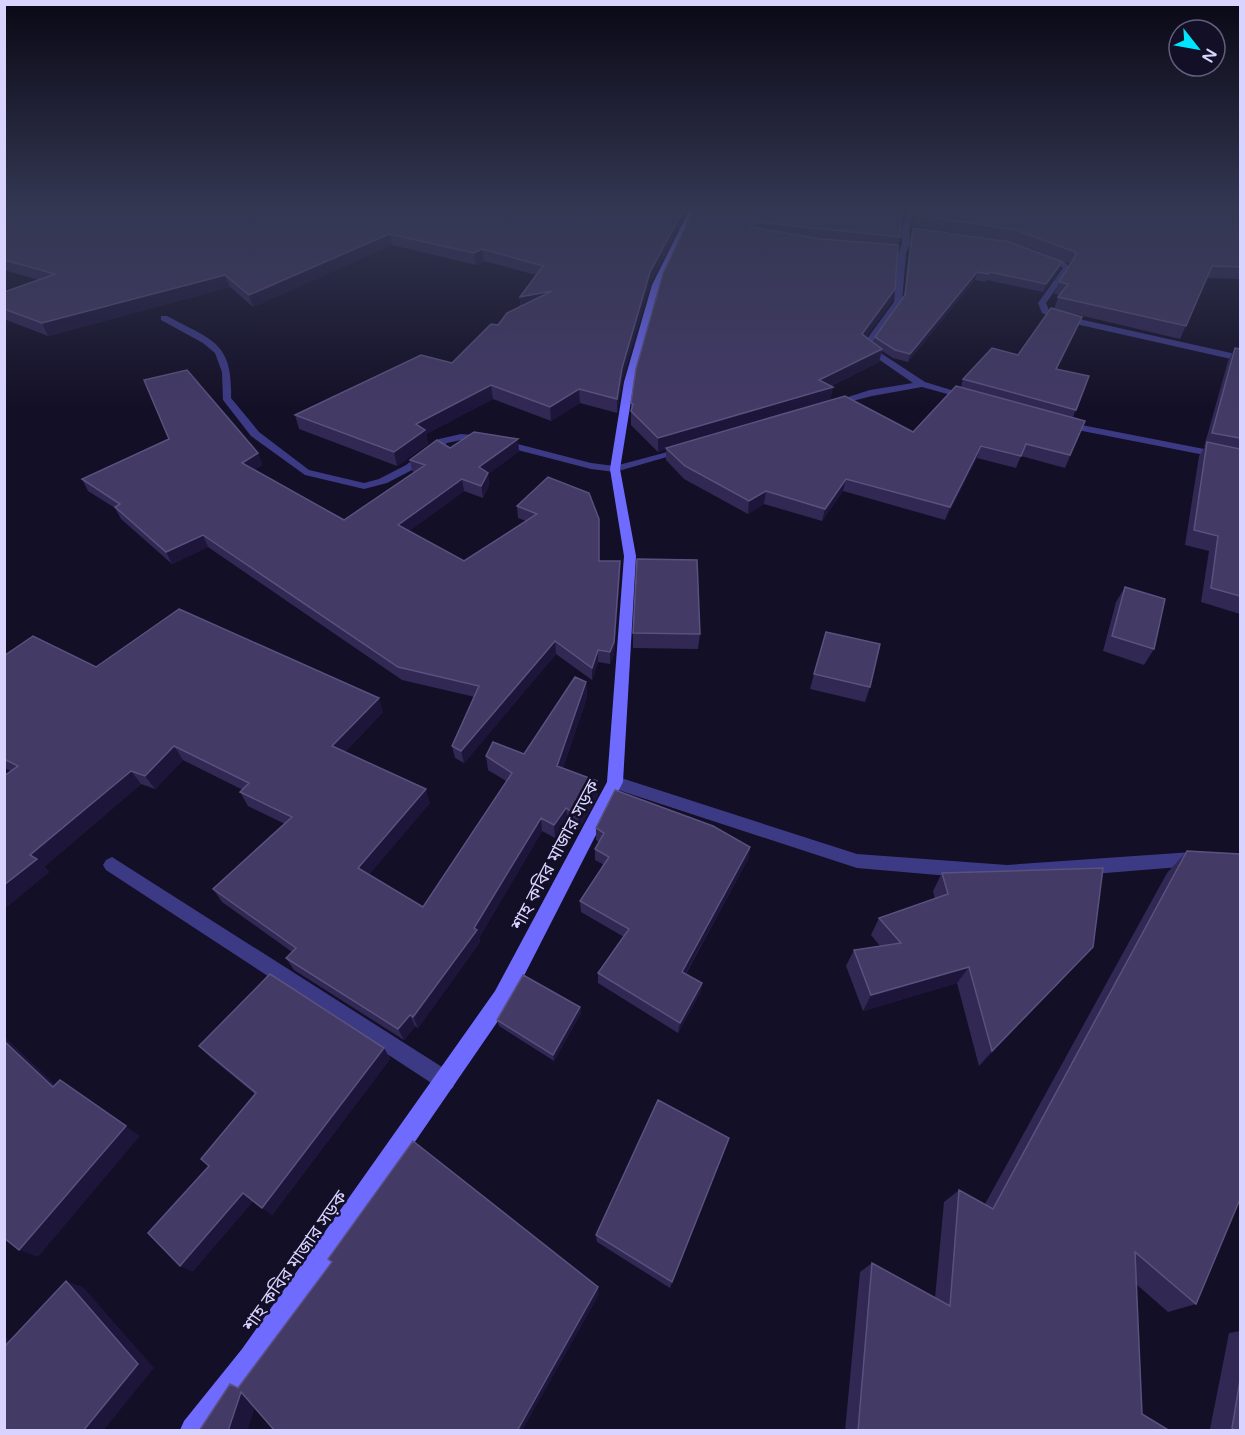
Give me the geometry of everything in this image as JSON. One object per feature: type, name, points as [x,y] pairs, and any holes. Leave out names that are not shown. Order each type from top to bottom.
[{"type":"street","name":"শাহ কবির মাজার সড়ক","points":[[193,1431],[251,1358],[502,998],[615,782],[630,556],[615,469],[628,382],[656,285],[661,274]]},
{"type":"street","points":[[900,274],[898,302],[865,347],[922,384],[980,400]]},
{"type":"street","points":[[1063,274],[1042,303],[1045,311],[1058,317],[1240,358]]},
{"type":"street","points":[[164,318],[206,341],[219,352],[227,372],[226,398],[255,434],[305,472],[364,486],[383,481],[410,467],[443,441],[462,437],[487,439],[591,466],[615,469],[701,446]]},
{"type":"street","points":[[818,410],[870,393],[922,384]]},
{"type":"street","points":[[1049,420],[1240,459]]},
{"type":"street","points":[[615,782],[857,861],[1007,873],[1192,859],[1240,861]]},
{"type":"street","points":[[112,865],[446,1081]]},
{"type":"building","points":[[55,274],[297,274],[249,295],[225,275],[42,323],[4,309],[4,292]]},
{"type":"building","points":[[537,274],[649,274],[622,368],[617,399],[579,389],[550,407],[491,385],[416,424],[425,430],[394,452],[295,415],[421,355],[452,363],[491,324],[498,325],[507,313],[552,291],[520,297]]},
{"type":"building","points":[[663,274],[896,274],[895,289],[862,334],[882,349],[819,380],[833,387],[658,438],[631,411],[633,404],[631,403],[636,369]]},
{"type":"building","points":[[908,274],[975,274],[910,354],[895,350],[875,337],[905,295]]},
{"type":"building","points":[[999,274],[1053,274],[1046,284]]},
{"type":"building","points":[[1064,274],[1209,274],[1186,326],[1058,297],[1068,284],[1059,282]]},
{"type":"building","points":[[1051,308],[1082,317],[1056,369],[1089,376],[1076,410],[963,379],[992,348],[1018,355]]},
{"type":"building","points":[[1235,348],[1240,349],[1240,438],[1212,433]]},
{"type":"building","points":[[187,370],[258,453],[242,463],[344,520],[425,465],[410,460],[437,440],[450,448],[474,432],[518,439],[479,467],[488,473],[481,486],[462,479],[398,525],[464,561],[537,514],[517,506],[548,477],[589,493],[599,519],[599,561],[620,561],[614,642],[610,652],[598,650],[592,668],[555,641],[461,751],[452,746],[479,686],[398,667],[203,535],[166,552],[115,507],[120,504],[82,479],[169,439],[144,380]]},
{"type":"building","points":[[956,386],[1085,421],[1070,455],[1026,444],[1021,456],[981,446],[950,507],[846,479],[825,509],[766,491],[749,501],[685,466],[666,448],[845,396],[913,432]]},
{"type":"building","points":[[1207,442],[1240,449],[1240,596],[1211,588],[1218,536],[1194,530]]},
{"type":"building","points":[[637,559],[697,560],[700,634],[633,633]]},
{"type":"building","points":[[1125,587],[1165,599],[1154,649],[1112,636]]},
{"type":"building","points":[[179,609],[379,698],[332,746],[426,789],[358,868],[423,907],[512,773],[486,756],[493,742],[524,754],[575,677],[586,682],[557,766],[597,781],[578,816],[566,808],[554,825],[541,818],[474,928],[477,930],[413,1017],[410,1015],[398,1029],[286,958],[296,948],[213,889],[292,817],[240,792],[249,783],[174,746],[145,776],[131,771],[30,855],[37,859],[4,885],[4,776],[18,766],[4,759],[4,656],[33,636],[96,667]]},
{"type":"building","points":[[826,632],[880,644],[870,687],[814,674]]},
{"type":"building","points":[[615,790],[713,826],[750,847],[682,972],[702,983],[680,1023],[598,973],[629,929],[580,901],[609,857],[595,849],[604,833],[596,828]]},
{"type":"building","points":[[1187,851],[1240,854],[1240,1199],[1196,1304],[1135,1252],[1142,1414],[1170,1431],[858,1431],[872,1263],[950,1306],[959,1190],[993,1209]]},
{"type":"building","points":[[1103,868],[1093,947],[992,1051],[969,967],[871,995],[854,950],[901,943],[879,918],[948,894],[942,873]]},
{"type":"building","points":[[270,974],[384,1048],[262,1208],[243,1193],[180,1266],[148,1233],[209,1166],[201,1159],[256,1093],[199,1046]]},
{"type":"building","points":[[523,975],[580,1007],[553,1055],[497,1020]]},
{"type":"building","points":[[4,1041],[53,1087],[60,1080],[126,1126],[19,1250],[4,1238]]},
{"type":"building","points":[[658,1100],[729,1138],[672,1282],[596,1235]]},
{"type":"building","points":[[413,1141],[598,1287],[517,1431],[275,1431],[241,1392],[228,1431],[199,1431],[230,1384],[238,1388],[332,1262],[328,1259]]},
{"type":"building","points":[[66,1281],[138,1364],[83,1431],[4,1431],[4,1347]]},
{"type":"building","points":[[1240,1380],[1240,1431],[1236,1431],[1232,1428]]}]
